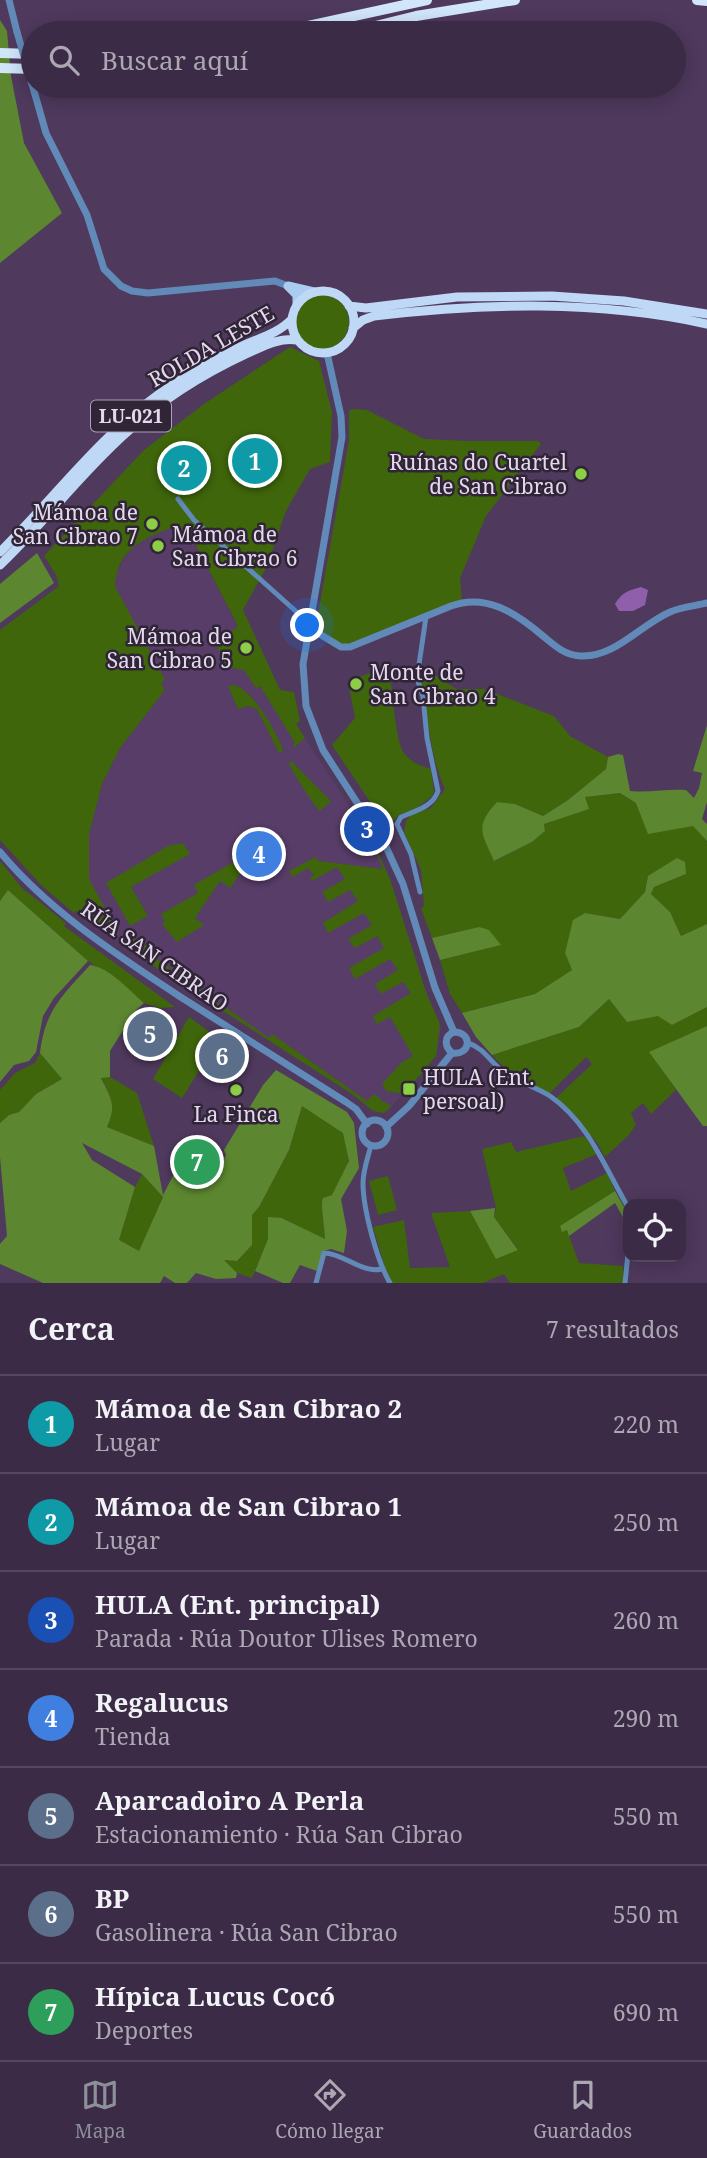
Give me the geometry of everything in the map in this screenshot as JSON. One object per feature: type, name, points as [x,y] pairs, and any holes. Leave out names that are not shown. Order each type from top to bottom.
[{"type":"highway","points":[[331,21],[427,0]]},
{"type":"highway","points":[[398,21],[515,0]]},
{"type":"highway","points":[[697,0],[707,1]]},
{"type":"highway","points":[[0,53],[21,54]]},
{"type":"highway","points":[[0,68],[21,69]]},
{"type":"highway","points":[[314,292],[334,293],[349,306],[352,313],[351,336],[341,347],[327,353]]},
{"type":"highway","name":"ROLDA LESTE","points":[[314,292],[297,304],[292,326],[297,340],[310,351],[327,353]]},
{"type":"highway","points":[[349,306],[366,308],[466,296],[552,296],[624,301],[707,314]]},
{"type":"highway","points":[[353,328],[374,316],[457,307],[523,305],[593,307],[707,324]]},
{"type":"highway","name":"ROLDA LESTE","points":[[0,552],[90,455],[146,404],[193,371],[279,330],[292,319]]},
{"type":"highway","name":"ROLDA LESTE","points":[[0,565],[106,452],[163,402],[236,359],[281,340],[297,340]]},
{"type":"main road","points":[[288,286],[314,292]]},
{"type":"main road","points":[[288,286],[297,295],[297,304]]},
{"type":"street","points":[[9,0],[21,45]]},
{"type":"street","points":[[37,98],[53,151],[87,215],[104,269],[115,282],[132,291],[148,293],[275,281],[288,286]]},
{"type":"street","points":[[327,353],[341,416],[342,438],[308,625],[303,685],[310,720],[323,750],[387,849],[403,884],[435,988],[454,1031]]},
{"type":"street","points":[[178,499],[194,520],[308,625],[341,647],[350,647],[465,601],[491,603],[531,626],[558,649],[580,656],[607,651],[671,611],[707,603]]},
{"type":"street","points":[[420,892],[411,854],[397,824],[401,817],[428,805],[438,791],[427,738],[423,697],[417,678],[426,617]]},
{"type":"street","name":"RÚA SAN CIBRAO","points":[[0,852],[23,880],[106,946],[152,979],[346,1102],[356,1109],[367,1124]]},
{"type":"street","points":[[454,1031],[463,1033],[468,1043],[483,1052],[506,1074],[550,1096],[563,1108],[593,1141],[624,1199]]},
{"type":"street","points":[[452,1053],[447,1048],[446,1041],[454,1031]]},
{"type":"street","points":[[386,1127],[400,1116],[452,1053],[463,1052],[468,1043]]},
{"type":"street","points":[[378,1121],[386,1127],[388,1133],[381,1145],[371,1145],[363,1137],[367,1124],[378,1121]]},
{"type":"street","points":[[371,1145],[363,1186],[381,1269],[390,1283]]},
{"type":"street","points":[[316,1283],[324,1253],[341,1256],[372,1270],[381,1269]]},
{"type":"street","points":[[625,1283],[627,1262]]},
{"type":"shaded area","points":[[171,528],[192,538],[242,635],[234,643],[235,655],[243,660],[253,659],[374,844],[390,879],[426,992],[441,1028],[436,1056],[388,1111],[373,1111],[352,1094],[171,978],[115,940],[70,901],[102,784],[120,748],[165,690],[116,592],[115,576],[132,548],[144,538]]},
{"type":"shaded area","points":[[641,587],[648,590],[645,605],[633,611],[619,611],[615,604],[620,597]]},
{"type":"green space","points":[[0,20],[7,31],[11,76],[24,143],[62,213],[0,263]]},
{"type":"green space","points":[[322,295],[341,303],[349,322],[341,341],[322,349],[303,341],[295,322],[303,303]]},
{"type":"green space","points":[[290,347],[319,361],[332,412],[330,462],[310,469],[286,511],[267,566],[243,610],[280,690],[294,692],[300,721],[296,724],[305,738],[294,748],[295,743],[260,686],[256,688],[244,670],[226,667],[216,644],[238,626],[192,538],[171,528],[132,548],[120,564],[115,586],[165,680],[161,683],[165,690],[120,748],[102,784],[89,834],[89,879],[119,934],[115,933],[115,939],[91,919],[89,921],[76,911],[74,913],[42,886],[0,840],[0,630],[59,586],[56,575],[44,556],[144,450],[204,404]]},
{"type":"green space","points":[[349,410],[367,410],[424,439],[538,441],[541,444],[486,516],[460,578],[462,600],[349,645],[329,637],[317,620],[349,440]]},
{"type":"green space","points":[[37,553],[54,583],[0,623],[0,584]]},
{"type":"green space","points":[[389,667],[401,747],[413,761],[431,769],[434,791],[432,796],[414,810],[400,814],[388,825],[332,745],[355,718],[350,680]]},
{"type":"green space","points":[[419,674],[436,676],[456,689],[484,689],[554,716],[570,736],[608,757],[606,769],[568,800],[543,816],[515,804],[495,861],[532,842],[545,831],[544,824],[588,809],[584,797],[620,793],[636,803],[693,825],[707,841],[707,924],[681,936],[670,912],[651,894],[654,887],[686,874],[648,876],[645,892],[620,919],[585,913],[565,953],[572,970],[535,994],[462,1013],[450,994],[440,960],[500,945],[479,927],[432,938],[421,909],[424,906],[421,870],[404,832],[406,821],[411,815],[431,808],[445,789],[435,761]]},
{"type":"green space","points":[[234,685],[249,695],[263,712],[280,742],[283,750],[281,752],[279,753],[257,709],[248,706],[238,709],[228,686]]},
{"type":"green space","points":[[707,725],[707,802],[702,819],[707,824],[707,841],[693,826],[648,834],[636,803],[620,793],[585,797],[589,809],[544,824],[545,831],[532,842],[494,861],[482,830],[485,818],[497,802],[515,804],[543,816],[568,800],[606,769],[608,757],[623,755],[630,791],[686,790],[694,798],[702,773],[693,771]]},
{"type":"green space","points":[[291,761],[331,801],[320,811],[294,773],[289,763]]},
{"type":"green space","points":[[351,809],[374,844],[390,879],[426,992],[440,1024],[436,1056],[404,1094],[386,1091],[382,1084],[401,1063],[413,1056],[390,1017],[377,1024],[373,1016],[411,993],[403,982],[381,994],[375,984],[398,970],[390,959],[355,979],[349,968],[384,948],[377,936],[355,948],[348,939],[372,925],[364,913],[328,933],[323,923],[358,901],[350,890],[328,902],[322,892],[345,879],[337,867],[312,881],[310,878],[314,875],[308,868],[292,877],[289,871],[316,857],[318,861],[383,869],[373,846],[349,812]]},
{"type":"green space","points":[[183,843],[190,854],[131,887],[148,916],[130,926],[106,883],[168,846]]},
{"type":"green space","points":[[242,857],[248,862],[230,888],[220,881],[195,918],[204,925],[177,942],[162,924],[165,922],[161,914],[198,893],[194,885]]},
{"type":"green space","points":[[677,858],[685,862],[686,874],[654,887],[651,894],[670,912],[681,936],[707,924],[707,1007],[672,1025],[658,1016],[627,1022],[609,999],[579,1027],[492,1055],[476,1037],[462,1013],[535,994],[572,970],[565,953],[573,920],[585,913],[620,919],[645,892],[648,876]]},
{"type":"green space","points":[[0,861],[22,888],[66,923],[64,926],[175,1007],[160,1008],[144,1003],[112,976],[88,961],[8,890],[0,901]]},
{"type":"green space","points":[[8,890],[88,961],[54,998],[43,1016],[36,1052],[29,1061],[14,1065],[0,1082],[0,901]]},
{"type":"green space","points":[[479,927],[489,930],[501,945],[440,960],[432,938]]},
{"type":"green space","points":[[134,938],[153,951],[151,955],[269,1038],[272,1034],[367,1101],[374,1094],[382,1100],[380,1104],[383,1101],[391,1106],[384,1113],[373,1111],[352,1094],[126,948],[126,942]]},
{"type":"green space","points":[[90,965],[119,980],[144,1003],[136,1010],[110,1051],[110,1077],[101,1078],[112,1102],[112,1113],[107,1127],[154,1146],[163,1195],[175,1172],[196,1181],[214,1182],[226,1155],[224,1150],[263,1085],[276,1070],[347,1112],[354,1123],[359,1168],[341,1199],[347,1231],[344,1253],[331,1249],[323,1251],[317,1271],[300,1265],[290,1283],[283,1283],[255,1271],[268,1239],[268,1217],[282,1218],[325,1239],[323,1198],[332,1195],[349,1161],[343,1133],[302,1106],[289,1150],[259,1207],[252,1215],[252,1245],[237,1261],[224,1260],[237,1273],[236,1278],[216,1279],[196,1273],[187,1283],[175,1283],[164,1276],[160,1283],[43,1283],[0,1264],[0,1244],[7,1236],[0,1157],[0,1123],[9,1115],[19,1112],[36,1094],[62,1079],[40,1053],[42,1038],[56,1004]],"holes":[[[82,1143],[142,1174],[163,1197],[139,1251],[119,1240],[135,1187],[92,1160]]]},
{"type":"green space","points":[[609,999],[627,1022],[658,1015],[672,1025],[707,1007],[707,1026],[650,1052],[676,1090],[651,1114],[643,1103],[631,1113],[636,1125],[605,1157],[596,1141],[555,1099],[592,1064],[586,1057],[549,1094],[504,1067],[492,1055],[579,1027]]},
{"type":"green space","points":[[189,1017],[219,1039],[182,1098],[153,1079]]},
{"type":"green space","points":[[707,1026],[707,1126],[703,1126],[649,1052]]},
{"type":"green space","points":[[40,1053],[62,1079],[36,1094],[19,1112],[9,1115],[0,1123],[0,1090],[15,1073],[35,1063]]},
{"type":"green space","points":[[101,1077],[110,1077],[137,1093],[154,1146],[107,1127],[112,1113],[112,1102]]},
{"type":"green space","points":[[302,1106],[341,1130],[348,1141],[347,1165],[332,1195],[323,1198],[322,1202],[326,1240],[283,1218],[268,1218],[268,1239],[252,1278],[237,1273],[223,1260],[237,1261],[252,1245],[252,1215],[259,1207],[289,1150]]},
{"type":"green space","points":[[584,1136],[597,1154],[563,1168],[571,1191],[607,1173],[615,1191],[561,1226],[562,1231],[567,1230],[579,1263],[623,1266],[623,1283],[510,1283],[504,1274],[483,1283],[392,1283],[373,1227],[404,1220],[410,1268],[450,1267],[431,1213],[470,1211],[497,1259],[518,1249],[494,1217],[496,1208],[482,1149],[511,1142],[516,1152]]},
{"type":"green space","points":[[183,1144],[219,1167],[212,1179],[176,1157]]},
{"type":"green space","points":[[142,1174],[163,1197],[139,1251],[119,1240],[135,1187]]},
{"type":"green space","points":[[388,1176],[397,1210],[378,1215],[369,1181]]},
{"type":"green space","points":[[615,1191],[623,1205],[623,1217],[615,1203],[569,1236],[567,1230],[562,1232],[560,1226]]},
{"type":"green space","points":[[495,1208],[494,1217],[518,1250],[496,1259],[470,1211]]},
{"type":"place","name":"Mámoa de San Cibrao 2","points":[[255,461]]},
{"type":"place","name":"Mámoa de San Cibrao 1","points":[[184,468]]},
{"type":"place","name":"Ruínas do Cuartel de San Cibrao","points":[[581,474]]},
{"type":"place","name":"Mámoa de San Cibrao 7","points":[[152,524]]},
{"type":"place","name":"Mámoa de San Cibrao 6","points":[[158,546]]},
{"type":"place","name":"Mámoa de San Cibrao 5","points":[[246,648]]},
{"type":"place","name":"Monte de San Cibrao 4","points":[[356,684]]},
{"type":"place","name":"HULA (Ent. principal)","points":[[367,829]]},
{"type":"place","name":"Regalucus","points":[[259,854]]},
{"type":"place","name":"Aparcadoiro A Perla","points":[[150,1034]]},
{"type":"place","name":"BP","points":[[222,1056]]},
{"type":"place","name":"HULA (Ent. persoal)","points":[[409,1089]]},
{"type":"place","name":"La Finca","points":[[236,1090]]},
{"type":"place","name":"Hípica Lucus Cocó","points":[[197,1162]]}]
